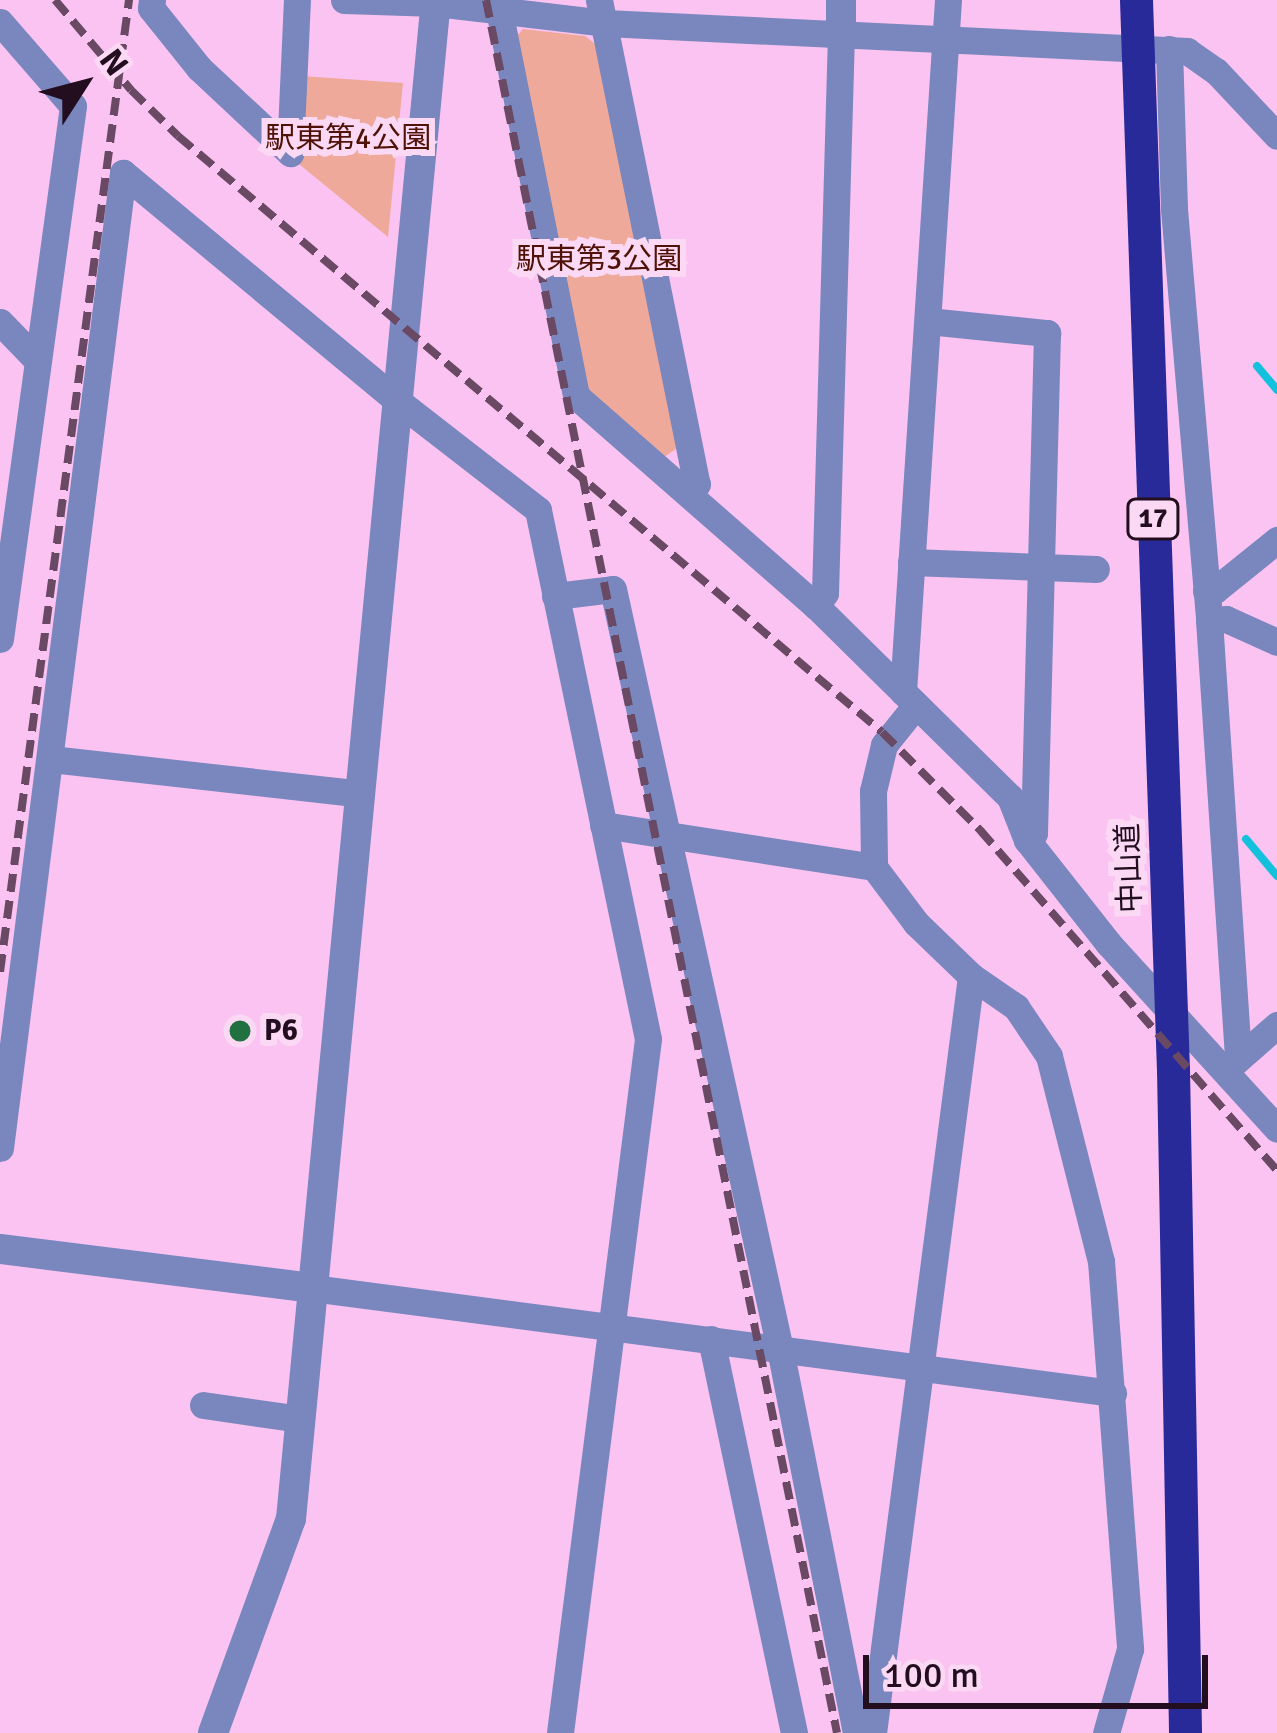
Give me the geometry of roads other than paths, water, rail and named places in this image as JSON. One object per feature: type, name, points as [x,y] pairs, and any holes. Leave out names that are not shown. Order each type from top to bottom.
[{"type":"highway","name":"中山道","points":[[1136,0],[1153,49],[1185,1733]]},
{"type":"street","points":[[152,0],[151,8],[200,68],[290,153],[297,0]]},
{"type":"street","points":[[344,0],[602,12],[841,34],[1186,51],[1216,71],[1277,136]]},
{"type":"street","points":[[816,606],[825,593],[841,0]]},
{"type":"street","points":[[948,0],[911,562],[909,698],[884,745],[873,790],[874,867],[916,923],[970,976],[1016,1007],[1049,1057],[1101,1261],[1130,1649],[1106,1733]]},
{"type":"street","points":[[213,1733],[291,1520],[436,2]]},
{"type":"street","points":[[499,10],[576,396],[816,606],[1010,797],[1027,840],[1108,943],[1232,1064],[1277,1130]]},
{"type":"street","points":[[602,12],[697,484],[691,493]]},
{"type":"street","points":[[0,22],[73,106],[0,639]]},
{"type":"street","points":[[1153,49],[1174,209],[1209,620],[1232,1064]]},
{"type":"street","points":[[0,1148],[123,173],[399,402],[538,510],[648,1040],[560,1733]]},
{"type":"street","points":[[928,321],[1047,333],[1034,833],[1027,840]]},
{"type":"street","points":[[0,322],[36,359]]},
{"type":"street","points":[[1206,591],[1225,584],[1277,540]]},
{"type":"street","points":[[911,562],[1096,568]]},
{"type":"street","points":[[555,596],[613,589],[781,1349],[856,1733]]},
{"type":"street","points":[[1209,620],[1226,620],[1277,642]]},
{"type":"street","points":[[51,759],[361,794]]},
{"type":"street","points":[[603,825],[874,867]]},
{"type":"street","points":[[873,1733],[970,976]]},
{"type":"street","points":[[1232,1064],[1277,1025]]},
{"type":"street","points":[[0,1249],[1112,1393]]},
{"type":"street","points":[[711,1340],[794,1733]]},
{"type":"street","points":[[203,1405],[300,1419]]},
{"type":"waterway","points":[[1257,366],[1277,390]]},
{"type":"waterway","points":[[1246,839],[1277,876]]},
{"type":"railway","points":[[55,0],[131,90],[178,136],[882,732],[980,830],[1277,1171]]},
{"type":"railway","points":[[0,972],[129,0]]},
{"type":"railway","points":[[486,0],[837,1733]]},
{"type":"place","name":"P6","points":[[240,1031]]},
{"type":"park label","name":"駅東第4公園","points":[[348,139]]},
{"type":"park label","name":"駅東第3公園","points":[[599,260]]}]
